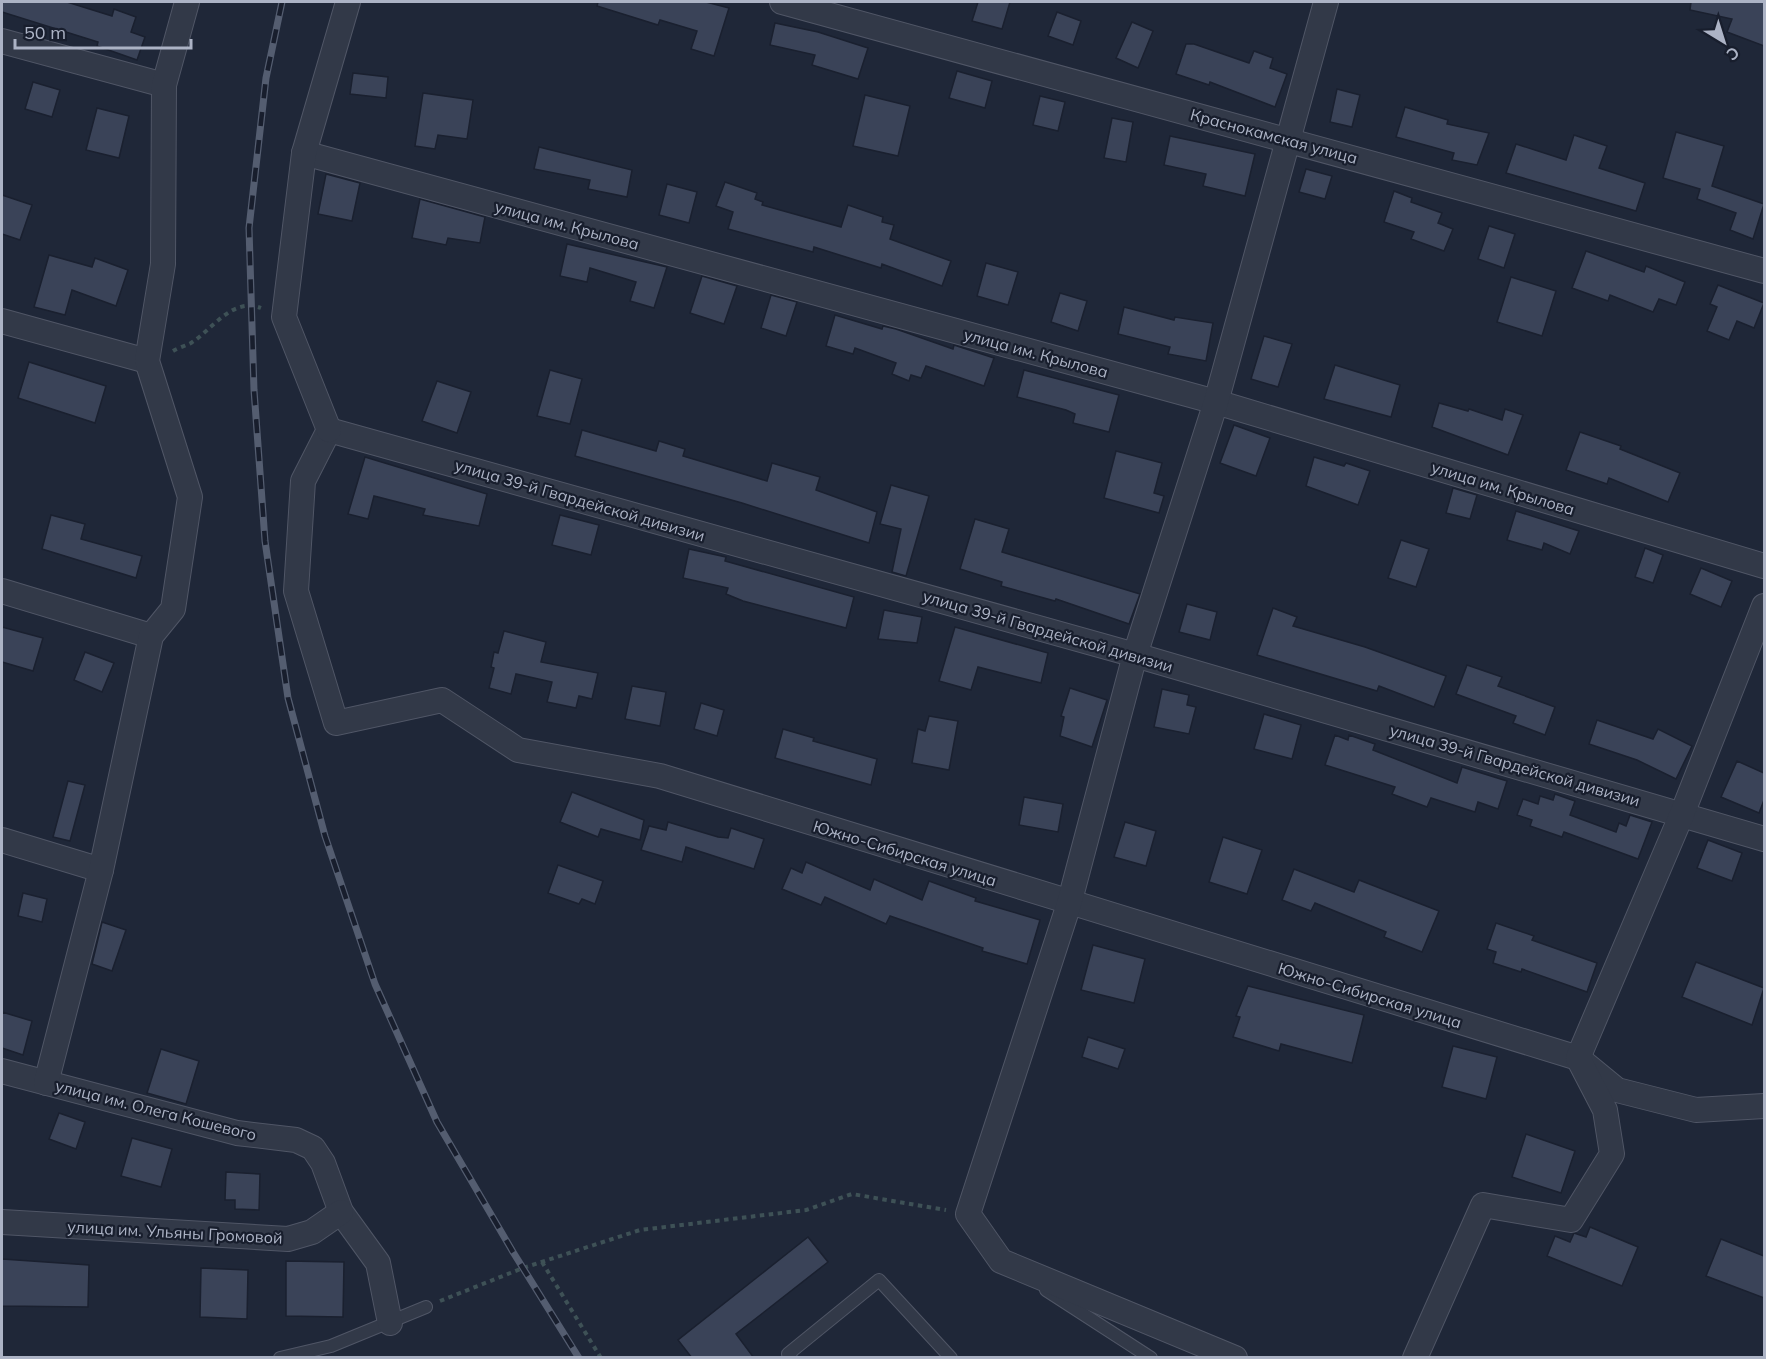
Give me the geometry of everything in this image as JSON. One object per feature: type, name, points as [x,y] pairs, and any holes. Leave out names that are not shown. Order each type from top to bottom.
[{"type":"street","points":[[46,1083],[101,870],[152,636],[173,609],[190,497],[147,362],[163,264],[164,85],[187,2]]},
{"type":"street","points":[[329,430],[284,317],[304,153],[348,2]]},
{"type":"street","name":"Краснокамская улица","points":[[783,2],[1764,271]]},
{"type":"street","points":[[1235,1358],[1001,1261],[968,1214],[1069,904],[1135,655],[1216,402],[1326,2]]},
{"type":"street","points":[[2,41],[164,85]]},
{"type":"street","name":"улица им. Крылова","points":[[304,153],[1216,402],[1764,566]]},
{"type":"street","points":[[2,321],[147,362]]},
{"type":"street","name":"улица 39-й Гвардейской дивизии","points":[[329,430],[1135,655],[1764,839]]},
{"type":"street","name":"Южно-Сибирская улица","points":[[329,430],[303,481],[296,591],[336,723],[442,700],[518,750],[660,776],[1069,904],[1578,1059],[1617,1090],[1696,1110],[1764,1106]]},
{"type":"street","points":[[2,591],[152,636]]},
{"type":"street","points":[[1415,1358],[1483,1205],[1571,1220],[1612,1154],[1605,1110],[1578,1059],[1682,814],[1764,606]]},
{"type":"street","points":[[2,840],[101,870]]},
{"type":"street","name":"улица им. Олега Кошевого","points":[[2,1071],[237,1133],[297,1140],[313,1148],[323,1163],[341,1212],[378,1263],[390,1323]]},
{"type":"street","name":"улица им. Ульяны Громовой","points":[[2,1222],[288,1239],[312,1232],[341,1212]]},
{"type":"lane","points":[[1001,1261],[1151,1358]]},
{"type":"lane","points":[[791,1358],[788,1354],[879,1280],[951,1358]]},
{"type":"lane","points":[[280,1358],[331,1346],[426,1307]]},
{"type":"path","points":[[147,362],[190,343],[236,308],[252,305],[284,317]]},
{"type":"path","points":[[426,1307],[542,1262],[640,1230],[806,1210],[852,1194],[968,1214]]},
{"type":"path","points":[[542,1262],[601,1358]]},
{"type":"building","points":[[2,2],[67,2],[112,16],[114,9],[136,17],[131,32],[145,37],[137,60],[97,46],[98,42],[2,12]]},
{"type":"building","points":[[598,2],[706,2],[729,8],[714,56],[691,49],[697,31],[660,20],[658,25],[597,6]]},
{"type":"building","points":[[978,2],[1010,2],[1002,29],[972,21]]},
{"type":"building","points":[[1691,2],[1764,2],[1764,46],[1727,32],[1732,19],[1690,10]]},
{"type":"building","points":[[1057,12],[1081,21],[1073,45],[1048,36]]},
{"type":"building","points":[[1132,22],[1153,31],[1138,68],[1116,58]]},
{"type":"building","points":[[775,23],[818,32],[868,48],[858,79],[812,65],[815,55],[770,45]]},
{"type":"building","points":[[1186,44],[1194,44],[1249,63],[1254,51],[1273,58],[1270,68],[1287,74],[1275,107],[1210,82],[1209,85],[1176,74]]},
{"type":"building","points":[[957,71],[992,81],[985,108],[949,98]]},
{"type":"building","points":[[353,73],[388,77],[386,98],[350,94]]},
{"type":"building","points":[[33,82],[60,90],[52,117],[25,109]]},
{"type":"building","points":[[1337,89],[1360,95],[1352,127],[1330,122]]},
{"type":"building","points":[[423,93],[473,100],[467,139],[438,135],[435,149],[415,146]]},
{"type":"building","points":[[865,95],[910,106],[898,156],[853,146]]},
{"type":"building","points":[[1040,96],[1065,102],[1058,131],[1033,125]]},
{"type":"building","points":[[1405,107],[1448,120],[1447,124],[1489,133],[1477,165],[1452,160],[1454,153],[1396,137]]},
{"type":"building","points":[[97,108],[129,116],[119,158],[86,150]]},
{"type":"building","points":[[1112,118],[1133,122],[1126,162],[1104,158]]},
{"type":"building","points":[[1676,132],[1724,146],[1712,186],[1764,204],[1753,239],[1730,230],[1736,213],[1697,199],[1700,189],[1663,178]]},
{"type":"building","points":[[1574,135],[1607,146],[1599,168],[1645,183],[1636,211],[1506,173],[1516,144],[1566,160]]},
{"type":"building","points":[[1170,136],[1255,154],[1245,196],[1203,186],[1206,174],[1164,165]]},
{"type":"building","points":[[539,147],[632,170],[627,197],[588,189],[590,180],[534,169]]},
{"type":"building","points":[[1306,169],[1332,176],[1325,199],[1299,192]]},
{"type":"building","points":[[326,174],[360,183],[352,221],[318,214]]},
{"type":"building","points":[[725,182],[757,193],[755,199],[763,202],[762,205],[841,227],[848,205],[883,217],[882,222],[894,225],[890,239],[951,261],[942,286],[882,264],[881,268],[814,247],[813,252],[728,229],[733,212],[716,206]]},
{"type":"building","points":[[667,184],[697,192],[689,223],[659,215]]},
{"type":"building","points":[[1394,191],[1412,198],[1411,202],[1442,213],[1438,223],[1453,229],[1444,251],[1411,239],[1414,232],[1384,222]]},
{"type":"building","points":[[2,195],[32,205],[20,240],[2,234]]},
{"type":"building","points":[[420,199],[485,217],[480,243],[448,238],[446,245],[412,238]]},
{"type":"building","points":[[1489,226],[1515,234],[1504,268],[1478,259]]},
{"type":"building","points":[[567,244],[667,267],[654,308],[630,301],[636,282],[590,268],[587,282],[560,276]]},
{"type":"building","points":[[1586,251],[1644,272],[1646,266],[1685,282],[1676,305],[1659,299],[1653,312],[1610,295],[1608,301],[1572,288]]},
{"type":"building","points":[[49,255],[92,267],[95,258],[128,270],[116,306],[72,290],[65,315],[34,307]]},
{"type":"building","points":[[986,263],[1018,272],[1008,305],[977,296]]},
{"type":"building","points":[[702,276],[737,286],[724,324],[690,313]]},
{"type":"building","points":[[1511,277],[1556,291],[1542,336],[1497,322]]},
{"type":"building","points":[[1718,285],[1764,303],[1754,328],[1737,321],[1729,340],[1707,331],[1717,307],[1710,304]]},
{"type":"building","points":[[1060,293],[1087,301],[1078,331],[1051,322]]},
{"type":"building","points":[[771,295],[797,302],[786,336],[761,328]]},
{"type":"building","points":[[1124,307],[1174,320],[1175,317],[1213,323],[1206,361],[1168,354],[1170,347],[1118,334]]},
{"type":"building","points":[[835,315],[882,329],[883,326],[896,329],[953,349],[954,345],[994,358],[984,386],[926,366],[921,378],[911,375],[909,381],[892,374],[896,363],[855,348],[853,354],[826,346]]},
{"type":"building","points":[[1264,336],[1292,344],[1278,387],[1251,379]]},
{"type":"building","points":[[29,362],[106,386],[95,423],[18,398]]},
{"type":"building","points":[[1335,365],[1400,385],[1391,417],[1324,399]]},
{"type":"building","points":[[550,370],[582,379],[570,424],[537,416]]},
{"type":"building","points":[[1024,370],[1119,395],[1109,432],[1073,423],[1075,414],[1066,410],[1017,397]]},
{"type":"building","points":[[437,381],[471,392],[457,433],[422,421]]},
{"type":"building","points":[[1439,403],[1468,411],[1469,409],[1502,420],[1505,409],[1523,415],[1508,455],[1432,427]]},
{"type":"building","points":[[1234,425],[1270,438],[1256,476],[1220,463]]},
{"type":"building","points":[[582,430],[656,451],[659,441],[685,449],[683,456],[767,481],[772,463],[820,477],[816,490],[877,512],[869,543],[742,503],[575,456]]},
{"type":"building","points":[[1580,432],[1621,446],[1620,449],[1680,473],[1668,502],[1609,478],[1607,484],[1566,470]]},
{"type":"building","points":[[1116,451],[1162,463],[1154,493],[1164,496],[1159,513],[1104,498]]},
{"type":"building","points":[[365,457],[487,494],[479,526],[423,515],[425,509],[374,496],[368,519],[348,514]]},
{"type":"building","points":[[1314,457],[1344,466],[1346,463],[1370,471],[1358,505],[1306,486]]},
{"type":"building","points":[[891,485],[929,496],[906,576],[892,572],[901,529],[880,524]]},
{"type":"building","points":[[1453,488],[1477,495],[1470,519],[1446,513]]},
{"type":"building","points":[[1516,511],[1579,531],[1570,554],[1544,543],[1542,550],[1507,540]]},
{"type":"building","points":[[51,515],[85,524],[81,539],[142,556],[136,578],[42,549]]},
{"type":"building","points":[[560,515],[599,525],[591,555],[552,545]]},
{"type":"building","points":[[975,519],[1009,529],[1002,552],[1140,594],[1129,624],[1056,599],[1055,601],[1001,586],[1002,582],[960,569]]},
{"type":"building","points":[[1401,540],[1429,549],[1416,587],[1388,578]]},
{"type":"building","points":[[1645,548],[1663,555],[1653,583],[1635,577]]},
{"type":"building","points":[[689,549],[726,557],[725,561],[854,597],[846,628],[743,601],[726,594],[728,588],[683,578]]},
{"type":"building","points":[[1701,568],[1732,581],[1721,607],[1690,594]]},
{"type":"building","points":[[1187,604],[1217,612],[1210,640],[1179,632]]},
{"type":"building","points":[[1273,608],[1297,617],[1293,626],[1365,647],[1446,676],[1434,707],[1379,686],[1377,691],[1257,655]]},
{"type":"building","points":[[884,610],[922,617],[917,643],[878,639]]},
{"type":"building","points":[[2,627],[43,638],[33,671],[2,662]]},
{"type":"building","points":[[955,627],[1048,653],[1041,683],[978,667],[971,690],[939,681]]},
{"type":"building","points":[[504,631],[546,642],[541,662],[598,673],[592,699],[579,696],[576,708],[547,702],[552,682],[516,674],[511,694],[489,688],[494,668],[491,667],[494,652],[498,653]]},
{"type":"building","points":[[85,652],[114,663],[102,692],[74,680]]},
{"type":"building","points":[[1467,665],[1502,677],[1498,686],[1555,707],[1545,735],[1513,723],[1516,716],[1456,694]]},
{"type":"building","points":[[632,686],[666,692],[660,726],[625,719]]},
{"type":"building","points":[[1070,688],[1107,700],[1092,747],[1060,736],[1064,717],[1061,716]]},
{"type":"building","points":[[1162,689],[1189,695],[1187,705],[1196,707],[1189,734],[1154,727]]},
{"type":"building","points":[[701,703],[724,710],[717,736],[694,729]]},
{"type":"building","points":[[1264,714],[1301,725],[1292,759],[1254,749]]},
{"type":"building","points":[[929,716],[958,721],[949,770],[912,763],[918,729],[925,731]]},
{"type":"building","points":[[1597,720],[1653,739],[1658,729],[1692,746],[1676,779],[1637,760],[1589,744]]},
{"type":"building","points":[[783,729],[814,738],[813,741],[877,759],[871,785],[775,758]]},
{"type":"building","points":[[1335,735],[1348,740],[1349,735],[1375,744],[1373,750],[1457,783],[1462,767],[1507,781],[1498,809],[1478,802],[1475,812],[1431,798],[1427,807],[1392,794],[1395,787],[1325,765]]},
{"type":"building","points":[[1737,761],[1764,773],[1764,800],[1759,813],[1721,797]]},
{"type":"building","points":[[68,781],[85,785],[70,841],[53,837]]},
{"type":"building","points":[[572,792],[644,820],[640,840],[601,829],[598,837],[560,822]]},
{"type":"building","points":[[1555,794],[1575,801],[1570,815],[1616,832],[1619,823],[1626,826],[1630,815],[1652,822],[1638,859],[1564,832],[1562,837],[1530,826],[1532,820],[1517,815],[1523,799],[1538,804],[1540,796],[1553,800]]},
{"type":"building","points":[[1024,797],[1063,804],[1058,832],[1019,825]]},
{"type":"building","points":[[668,822],[718,837],[728,838],[731,828],[764,839],[754,869],[686,847],[682,862],[641,850],[649,826],[666,830]]},
{"type":"building","points":[[1125,822],[1156,831],[1146,866],[1114,857]]},
{"type":"building","points":[[1223,837],[1262,850],[1247,894],[1209,882]]},
{"type":"building","points":[[1708,840],[1742,853],[1732,881],[1697,868]]},
{"type":"building","points":[[806,862],[870,890],[874,879],[922,900],[929,881],[976,898],[975,901],[1040,920],[1027,964],[982,951],[983,948],[890,916],[886,924],[825,897],[821,905],[782,889],[791,868],[802,873]]},
{"type":"building","points":[[558,865],[603,881],[595,904],[582,899],[579,904],[548,893]]},
{"type":"building","points":[[1294,869],[1354,892],[1359,880],[1439,911],[1422,952],[1384,937],[1386,932],[1315,903],[1311,911],[1282,900]]},
{"type":"building","points":[[23,893],[47,899],[42,922],[18,916]]},
{"type":"building","points":[[102,922],[126,930],[112,971],[92,964]]},
{"type":"building","points":[[1496,923],[1534,936],[1532,940],[1597,963],[1587,992],[1522,969],[1521,972],[1493,963],[1496,952],[1487,949]]},
{"type":"building","points":[[1093,945],[1145,959],[1134,1003],[1081,990]]},
{"type":"building","points":[[1696,962],[1764,988],[1752,1025],[1682,997]]},
{"type":"building","points":[[1248,986],[1364,1015],[1352,1063],[1281,1044],[1279,1051],[1233,1037],[1240,1017],[1236,1016]]},
{"type":"building","points":[[2,1012],[32,1021],[23,1055],[2,1048]]},
{"type":"building","points":[[1088,1037],[1125,1049],[1118,1069],[1082,1057]]},
{"type":"building","points":[[1453,1046],[1497,1057],[1486,1099],[1442,1087]]},
{"type":"building","points":[[161,1049],[199,1061],[186,1104],[147,1093]]},
{"type":"building","points":[[59,1113],[85,1122],[76,1149],[49,1139]]},
{"type":"building","points":[[1526,1134],[1575,1151],[1561,1193],[1512,1177]]},
{"type":"building","points":[[132,1138],[172,1149],[161,1187],[121,1176]]},
{"type":"building","points":[[226,1172],[260,1174],[259,1210],[235,1209],[235,1200],[225,1200]]},
{"type":"building","points":[[1590,1227],[1638,1247],[1622,1286],[1547,1256],[1555,1236],[1570,1242],[1574,1233],[1586,1237]]},
{"type":"building","points":[[808,1237],[828,1262],[736,1334],[754,1358],[692,1358],[678,1340]]},
{"type":"building","points":[[1721,1239],[1764,1256],[1764,1298],[1706,1276]]},
{"type":"building","points":[[2,1259],[89,1265],[88,1307],[2,1306]]},
{"type":"building","points":[[286,1261],[344,1262],[343,1317],[286,1316]]},
{"type":"building","points":[[201,1268],[248,1270],[247,1319],[200,1317]]},
{"type":"railway","points":[[282,2],[266,78],[249,228],[254,390],[265,541],[288,698],[325,836],[375,984],[437,1122],[513,1252],[579,1358]]}]
